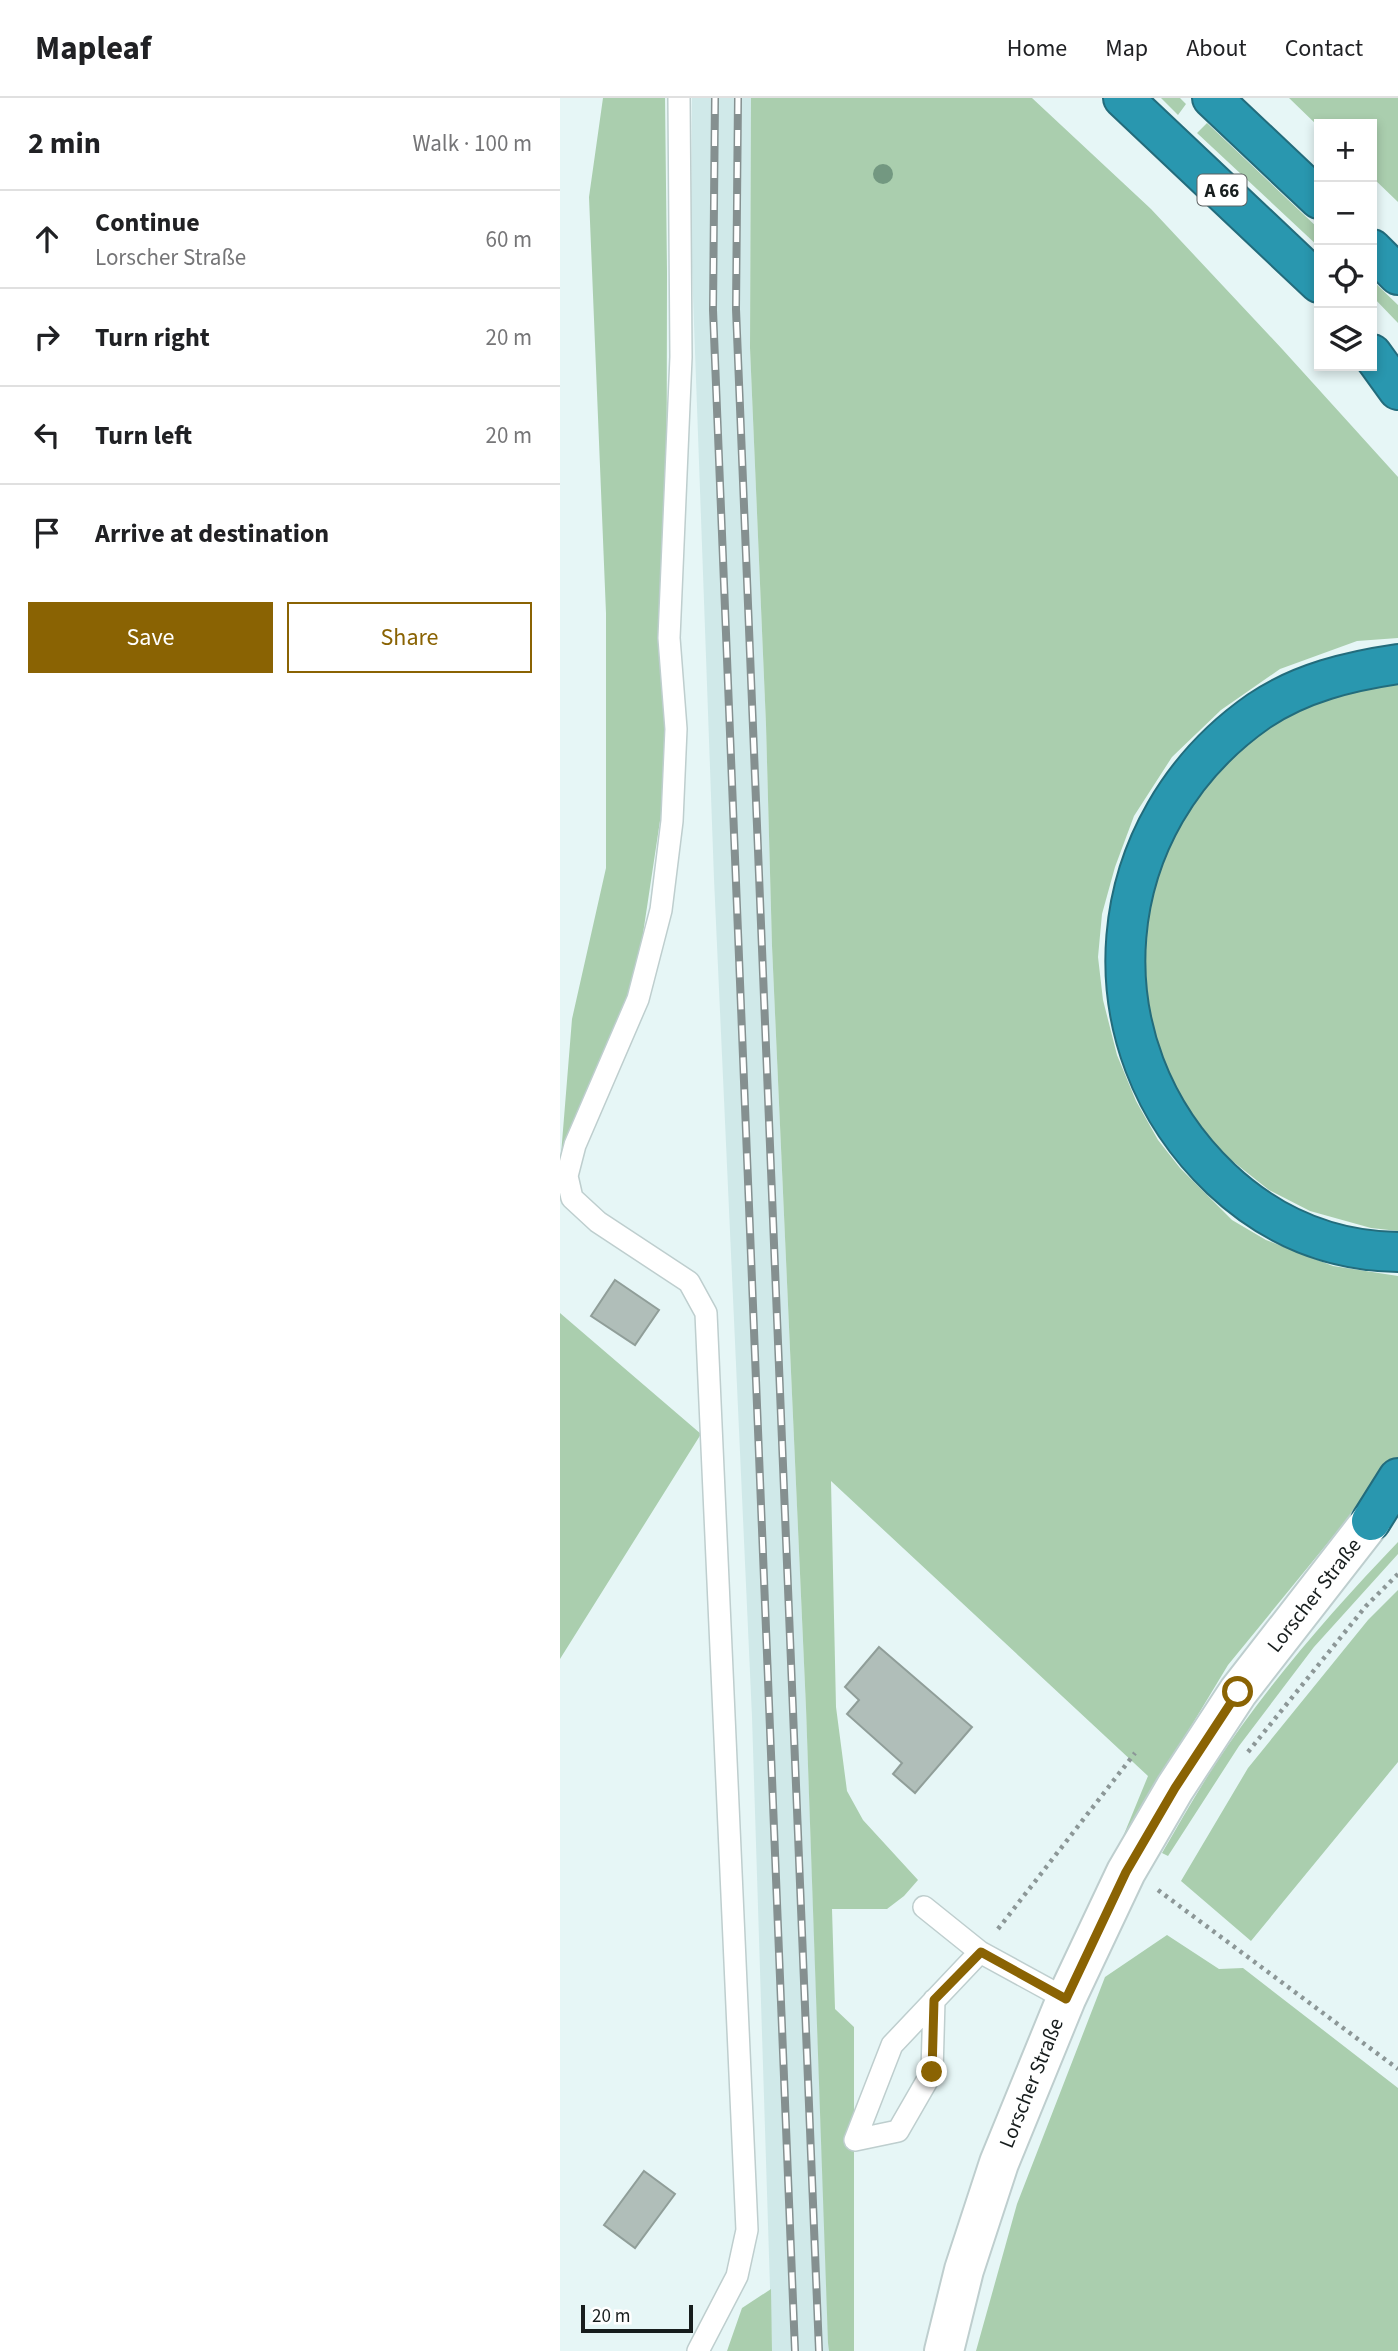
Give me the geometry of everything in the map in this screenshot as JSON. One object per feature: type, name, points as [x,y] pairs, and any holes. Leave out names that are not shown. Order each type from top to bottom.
[{"type":"highway","name":"A 66","points":[[1123,98],[1314,278]]},
{"type":"highway","points":[[1212,98],[1314,194]]},
{"type":"highway","points":[[1377,254],[1398,275]]},
{"type":"highway","points":[[1377,341],[1398,363]]},
{"type":"highway","points":[[1377,361],[1398,390]]},
{"type":"highway","points":[[1398,664],[1355,670],[1306,686],[1260,710],[1220,741],[1185,779],[1158,823],[1138,871],[1127,921],[1125,973],[1131,1024],[1147,1073],[1170,1119],[1202,1160],[1239,1195],[1282,1224],[1329,1244],[1398,1252]]},
{"type":"highway","points":[[1385,1512],[1398,1478]]},
{"type":"main road","name":"Lorscher Straße","points":[[944,2351],[964,2270],[999,2163],[1066,1999],[1126,1872],[1175,1788],[1238,1692],[1385,1512]]},
{"type":"lane","points":[[679,98],[681,357],[669,638],[676,729],[672,821],[661,910],[638,999],[575,1145],[567,1176],[572,1198],[598,1222],[689,1282],[706,1313],[747,2230],[737,2276],[698,2351]]},
{"type":"lane","points":[[924,1907],[981,1952],[1066,1999]]},
{"type":"lane","points":[[934,2000],[932,2072],[898,2132],[855,2140],[892,2045],[934,2000],[981,1952]]},
{"type":"path","points":[[1243,1759],[1366,1606],[1398,1574]]},
{"type":"path","points":[[981,1952],[1135,1753]]},
{"type":"path","points":[[1162,1892],[1398,2070]]},
{"type":"shaded area","points":[[692,98],[751,98],[750,348],[766,725],[772,946],[806,1708],[829,2351],[772,2351],[752,1717],[714,879],[691,240]]},
{"type":"green space","points":[[603,98],[665,98],[666,781],[636,980],[560,1167],[572,1019],[606,868],[606,613],[589,197]]},
{"type":"green space","points":[[751,98],[1032,98],[1151,209],[1398,477],[1398,638],[1357,641],[1280,669],[1221,710],[1172,757],[1134,816],[1115,867],[1102,914],[1098,957],[1103,1000],[1117,1055],[1136,1101],[1158,1140],[1180,1168],[1232,1220],[1266,1240],[1333,1266],[1398,1276],[1398,1457],[1228,1665],[1120,1844],[1148,1776],[831,1481],[836,1707],[847,1791],[863,1820],[918,1880],[904,1896],[887,1909],[832,1909],[835,2009],[854,2027],[854,2351],[829,2351],[828,2343],[806,1708],[772,946],[766,725],[750,348]]},
{"type":"green space","points":[[1161,98],[1180,98],[1186,104],[1178,115]]},
{"type":"green space","points":[[1289,98],[1398,98],[1398,202],[1377,182],[1377,119],[1314,119],[1314,122]]},
{"type":"green space","points":[[1207,123],[1314,224],[1314,242],[1197,133]]},
{"type":"green space","points":[[1377,285],[1398,305],[1398,323],[1377,301]]},
{"type":"green space","points":[[1398,682],[1398,1231],[1371,1228],[1310,1211],[1269,1190],[1221,1152],[1185,1107],[1160,1069],[1149,1022],[1141,962],[1143,920],[1167,838],[1210,772],[1265,729],[1309,705],[1358,686]]},
{"type":"green space","points":[[560,1313],[701,1434],[560,1659]]},
{"type":"green space","points":[[1398,1542],[1398,1554],[1314,1647],[1239,1746],[1168,1856],[1162,1853],[1214,1766],[1278,1678]]},
{"type":"green space","points":[[1398,1590],[1398,1762],[1251,1941],[1181,1881],[1248,1768],[1368,1620]]},
{"type":"green space","points":[[1167,1935],[1219,1969],[1243,1968],[1398,2088],[1398,2351],[976,2351],[1017,2204],[1105,1977]]},
{"type":"green space","points":[[771,2289],[772,2351],[727,2351],[742,2308]]},
{"type":"building","points":[[615,1280],[659,1310],[635,1345],[591,1316]]},
{"type":"building","points":[[879,1647],[972,1727],[915,1793],[893,1774],[902,1763],[847,1714],[859,1700],[845,1687]]},
{"type":"building","points":[[644,2171],[675,2194],[635,2248],[604,2225]]},
{"type":"railway","points":[[715,98],[713,310],[795,2351]]},
{"type":"railway","points":[[738,98],[736,309],[819,2351]]},
{"type":"route","points":[[932,2072],[934,2000],[981,1952],[1066,1999],[1126,1872],[1175,1788],[1238,1692]]}]
